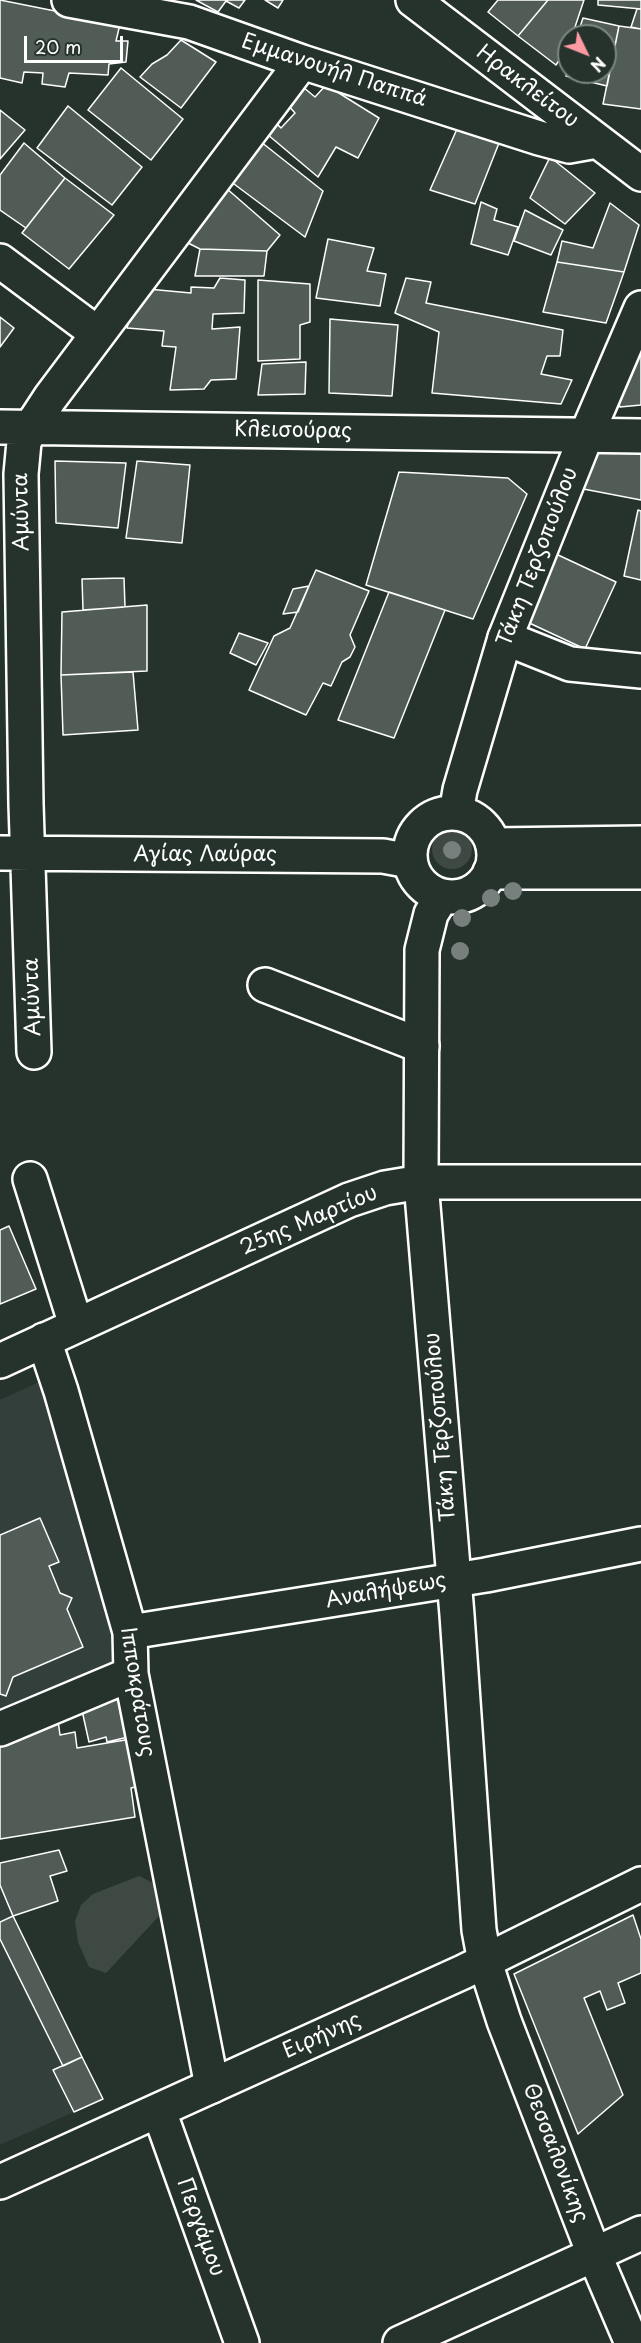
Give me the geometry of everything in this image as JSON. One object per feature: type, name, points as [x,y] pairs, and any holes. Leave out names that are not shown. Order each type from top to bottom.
[{"type":"street","name":"Εμμανουήλ Παππά","points":[[69,0],[189,22],[302,62],[539,138],[569,146],[597,141]]},
{"type":"street","name":"Ηρακλείτου","points":[[413,0],[641,174]]},
{"type":"street","name":"Αμύντα","points":[[34,1052],[14,854],[21,474],[24,442],[15,427],[98,334],[302,62]]},
{"type":"street","points":[[0,261],[98,334]]},
{"type":"street","name":"Τάκη Τερζοπούλου","points":[[456,813],[460,790],[505,638],[586,436],[641,308]]},
{"type":"street","name":"Κλεισούρας","points":[[15,427],[641,436]]},
{"type":"street","points":[[505,638],[570,664],[641,671]]},
{"type":"street","points":[[456,813],[468,816],[488,832],[491,858],[482,885],[470,893],[456,897],[442,896],[430,891],[414,873],[410,861],[410,849],[421,826],[443,814],[456,813]]},
{"type":"street","points":[[491,858],[641,843]]},
{"type":"street","name":"Αγίας Λαύρας","points":[[14,854],[383,856],[410,861]]},
{"type":"street","points":[[491,858],[641,872]]},
{"type":"street","name":"Τάκη Τερζοπούλου","points":[[442,896],[431,914],[422,950],[421,1182],[478,1919],[485,1962]]},
{"type":"street","points":[[265,985],[422,1046]]},
{"type":"street","points":[[30,1179],[76,1325]]},
{"type":"street","name":"25ης Μαρτίου","points":[[0,1361],[349,1200],[385,1188],[421,1182],[641,1182]]},
{"type":"street","name":"Ιπποκράτους","points":[[44,1340],[61,1391],[130,1632],[131,1674],[212,2086]]},
{"type":"street","name":"Αναλήψεως","points":[[130,1632],[486,1575],[641,1544]]},
{"type":"street","points":[[0,1729],[131,1674]]},
{"type":"street","name":"Ειρήνης","points":[[0,2182],[485,1962],[641,1884]]},
{"type":"street","name":"Θεσσαλονίκης","points":[[485,1962],[504,2021],[594,2254],[632,2343]]},
{"type":"street","name":"Περγάμου","points":[[159,2111],[242,2343]]},
{"type":"street","points":[[400,2343],[641,2233]]},
{"type":"shaded area","points":[[452,829],[466,835],[472,849],[466,863],[452,869],[438,863],[432,849],[438,835]]},
{"type":"shaded area","points":[[41,1381],[127,1667],[0,1724],[0,1400]]},
{"type":"shaded area","points":[[139,1876],[155,1884],[161,1898],[160,1915],[106,1973],[89,1967],[78,1942],[75,1921],[81,1905],[93,1894]]},
{"type":"shaded area","points":[[0,1885],[103,2099],[0,2145]]},
{"type":"building","points":[[0,0],[120,24],[116,41],[128,41],[126,62],[109,64],[108,75],[69,73],[65,87],[42,84],[43,73],[24,72],[22,83],[0,78]]},
{"type":"building","points":[[196,0],[245,0],[239,8],[226,1],[218,12]]},
{"type":"building","points":[[265,0],[283,0],[278,8]]},
{"type":"building","points":[[498,0],[548,0],[518,36],[488,12]]},
{"type":"building","points":[[548,0],[584,0],[576,24],[557,24],[556,65],[518,36]]},
{"type":"building","points":[[598,0],[641,0],[641,9],[598,5]]},
{"type":"building","points":[[637,9],[641,9],[641,29],[631,27]]},
{"type":"building","points":[[583,18],[610,24],[581,24]]},
{"type":"building","points":[[619,26],[641,29],[641,109],[603,104],[607,84],[617,84]]},
{"type":"building","points":[[181,40],[216,62],[181,108],[140,77]]},
{"type":"building","points":[[121,68],[183,119],[151,160],[88,110]]},
{"type":"building","points":[[326,85],[379,118],[358,158],[336,147],[318,177],[261,129],[273,120],[281,128],[295,113],[286,103],[303,87],[315,97]]},
{"type":"building","points":[[68,106],[142,167],[112,205],[37,148]]},
{"type":"building","points":[[0,110],[25,130],[0,159]]},
{"type":"building","points":[[457,129],[499,143],[475,204],[430,190]]},
{"type":"building","points":[[256,138],[323,191],[305,237],[226,178]]},
{"type":"building","points":[[24,143],[65,178],[26,228],[0,210],[0,175]]},
{"type":"building","points":[[550,157],[595,193],[565,224],[530,198]]},
{"type":"building","points":[[65,178],[114,215],[69,269],[22,233]]},
{"type":"building","points":[[226,188],[280,235],[267,251],[200,249],[184,241]]},
{"type":"building","points":[[481,202],[497,209],[494,220],[518,227],[508,255],[471,244]]},
{"type":"building","points":[[610,203],[639,225],[624,272],[557,262],[562,241],[593,248]]},
{"type":"building","points":[[525,210],[563,230],[551,255],[514,241]]},
{"type":"building","points":[[328,239],[374,248],[367,271],[386,274],[380,306],[316,298]]},
{"type":"building","points":[[200,249],[267,251],[264,276],[195,276]]},
{"type":"building","points":[[557,262],[624,272],[606,323],[543,312]]},
{"type":"building","points":[[220,278],[245,280],[244,313],[213,314],[212,329],[240,327],[236,379],[211,380],[204,389],[170,390],[176,347],[162,346],[164,331],[127,328],[137,288],[191,293],[191,287],[214,288]]},
{"type":"building","points":[[406,278],[431,282],[426,303],[563,330],[560,356],[547,356],[541,374],[572,380],[561,404],[432,393],[439,332],[395,313]]},
{"type":"building","points":[[258,280],[310,284],[310,322],[300,325],[300,359],[258,361]]},
{"type":"building","points":[[0,317],[14,328],[0,347]]},
{"type":"building","points":[[330,319],[398,325],[392,396],[329,393]]},
{"type":"building","points":[[641,326],[641,405],[620,407],[614,388]]},
{"type":"building","points":[[306,362],[305,394],[258,395],[262,364]]},
{"type":"building","points":[[589,445],[641,445],[641,500],[573,487]]},
{"type":"building","points":[[55,461],[126,463],[118,528],[56,523]]},
{"type":"building","points":[[137,461],[190,465],[182,543],[126,538]]},
{"type":"building","points":[[399,472],[508,478],[527,494],[473,619],[366,585]]},
{"type":"building","points":[[638,510],[641,511],[641,580],[624,576]]},
{"type":"building","points":[[556,554],[616,582],[585,649],[525,621]]},
{"type":"building","points":[[316,570],[369,591],[350,635],[355,647],[350,657],[342,662],[331,686],[323,683],[306,715],[249,690],[274,636],[290,628]]},
{"type":"building","points":[[124,578],[125,607],[83,610],[82,579]]},
{"type":"building","points":[[309,586],[298,612],[283,614],[293,589]]},
{"type":"building","points":[[389,592],[445,610],[394,738],[338,720]]},
{"type":"building","points":[[147,605],[147,671],[61,675],[62,612]]},
{"type":"building","points":[[239,633],[268,643],[256,665],[230,653]]},
{"type":"building","points":[[133,672],[138,730],[63,735],[61,675]]},
{"type":"building","points":[[9,1226],[36,1289],[0,1304],[0,1230]]},
{"type":"building","points":[[40,1518],[59,1562],[49,1566],[60,1593],[72,1598],[67,1609],[83,1647],[13,1677],[6,1696],[0,1694],[0,1535]]},
{"type":"building","points":[[116,1688],[128,1737],[107,1742],[106,1737],[89,1742],[79,1697]]},
{"type":"building","points":[[57,1713],[60,1735],[75,1732],[77,1748],[137,1738],[144,1785],[131,1788],[135,1817],[0,1839],[0,1740]]},
{"type":"building","points":[[59,1850],[67,1871],[50,1876],[58,1901],[13,1916],[0,1885],[0,1863]]},
{"type":"building","points":[[633,1915],[641,1939],[641,1973],[618,1983],[625,2003],[607,2010],[600,1991],[584,1998],[623,2095],[578,2134],[514,1974]]},
{"type":"building","points":[[13,1916],[82,2057],[63,2066],[0,1939],[0,1922]]},
{"type":"building","points":[[82,2057],[103,2099],[74,2112],[53,2070]]}]
